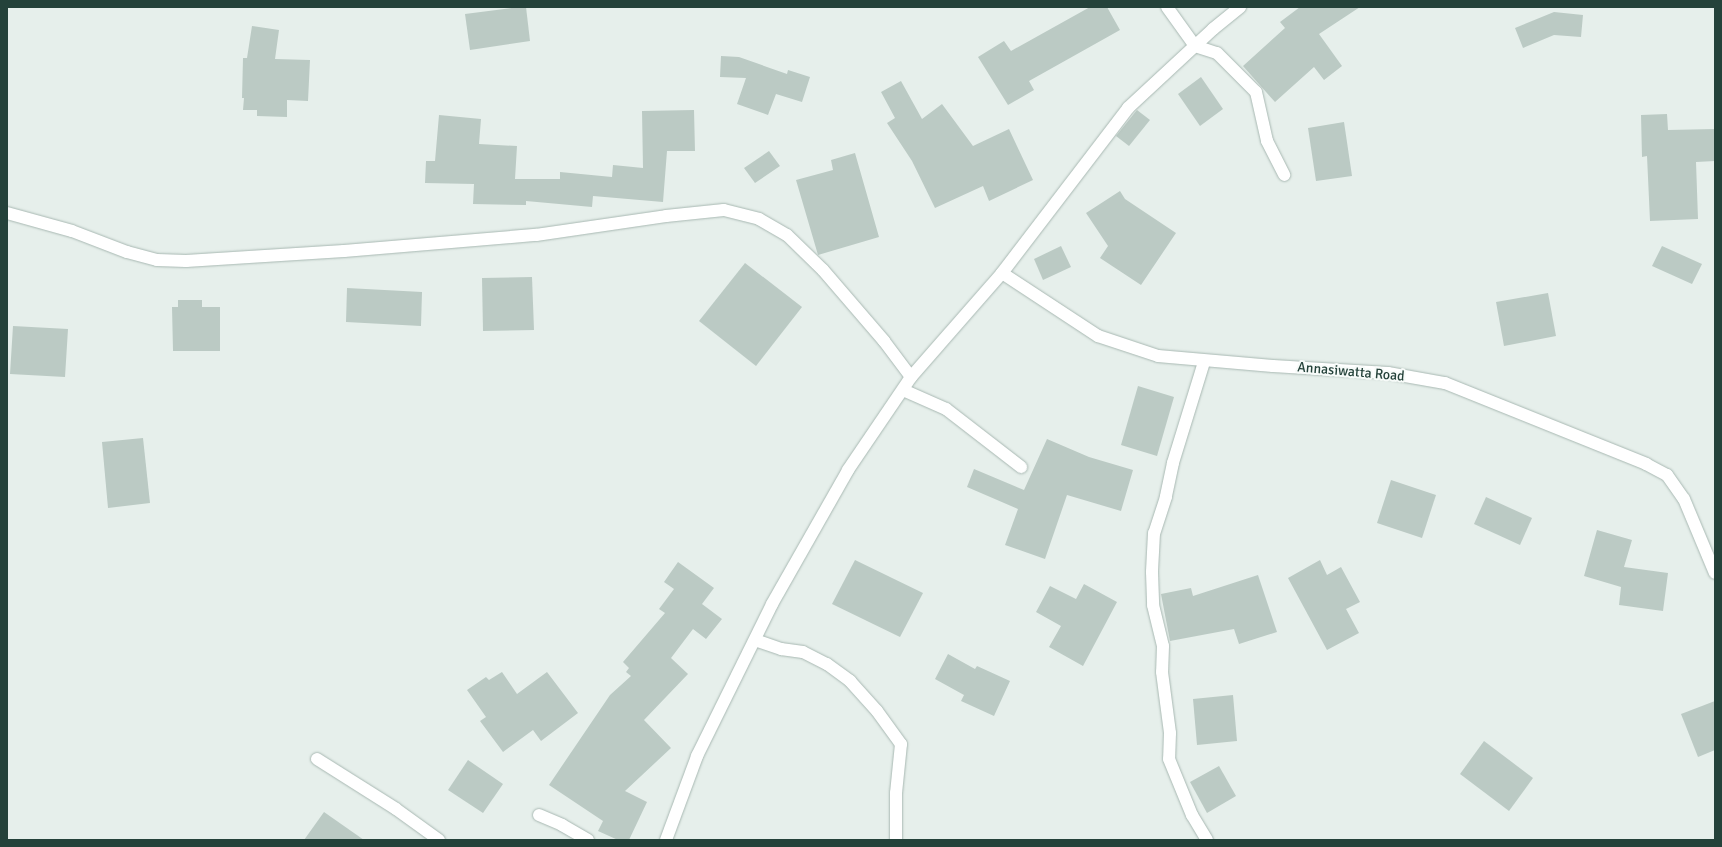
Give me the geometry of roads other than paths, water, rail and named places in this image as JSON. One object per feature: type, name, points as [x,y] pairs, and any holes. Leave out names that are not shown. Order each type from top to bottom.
[{"type":"street","points":[[1167,7],[1195,46],[1216,53],[1256,92],[1267,141],[1284,175]]},
{"type":"street","points":[[666,840],[697,756],[772,604],[848,470],[911,377],[1002,272],[1128,108],[1240,7]]},
{"type":"street","points":[[7,213],[72,231],[127,252],[157,260],[186,261],[344,251],[536,235],[666,216],[724,210],[759,219],[787,236],[823,270],[884,341],[911,377]]},
{"type":"street","name":"Annasiwatta Road","points":[[1002,272],[1098,336],[1158,356],[1204,362],[1388,372],[1445,383],[1646,464],[1667,475],[1684,499],[1715,573]]},
{"type":"street","points":[[1204,362],[1173,463],[1166,497],[1154,533],[1152,572],[1153,605],[1163,646],[1162,672],[1170,733],[1169,759],[1192,815],[1207,840]]},
{"type":"street","points":[[903,390],[946,409],[1021,467]]},
{"type":"street","points":[[755,640],[781,649],[803,652],[826,664],[850,681],[877,711],[901,744],[896,793],[896,840]]},
{"type":"street","points":[[317,759],[396,809],[439,840]]},
{"type":"street","points":[[539,815],[562,825],[588,840]]}]
